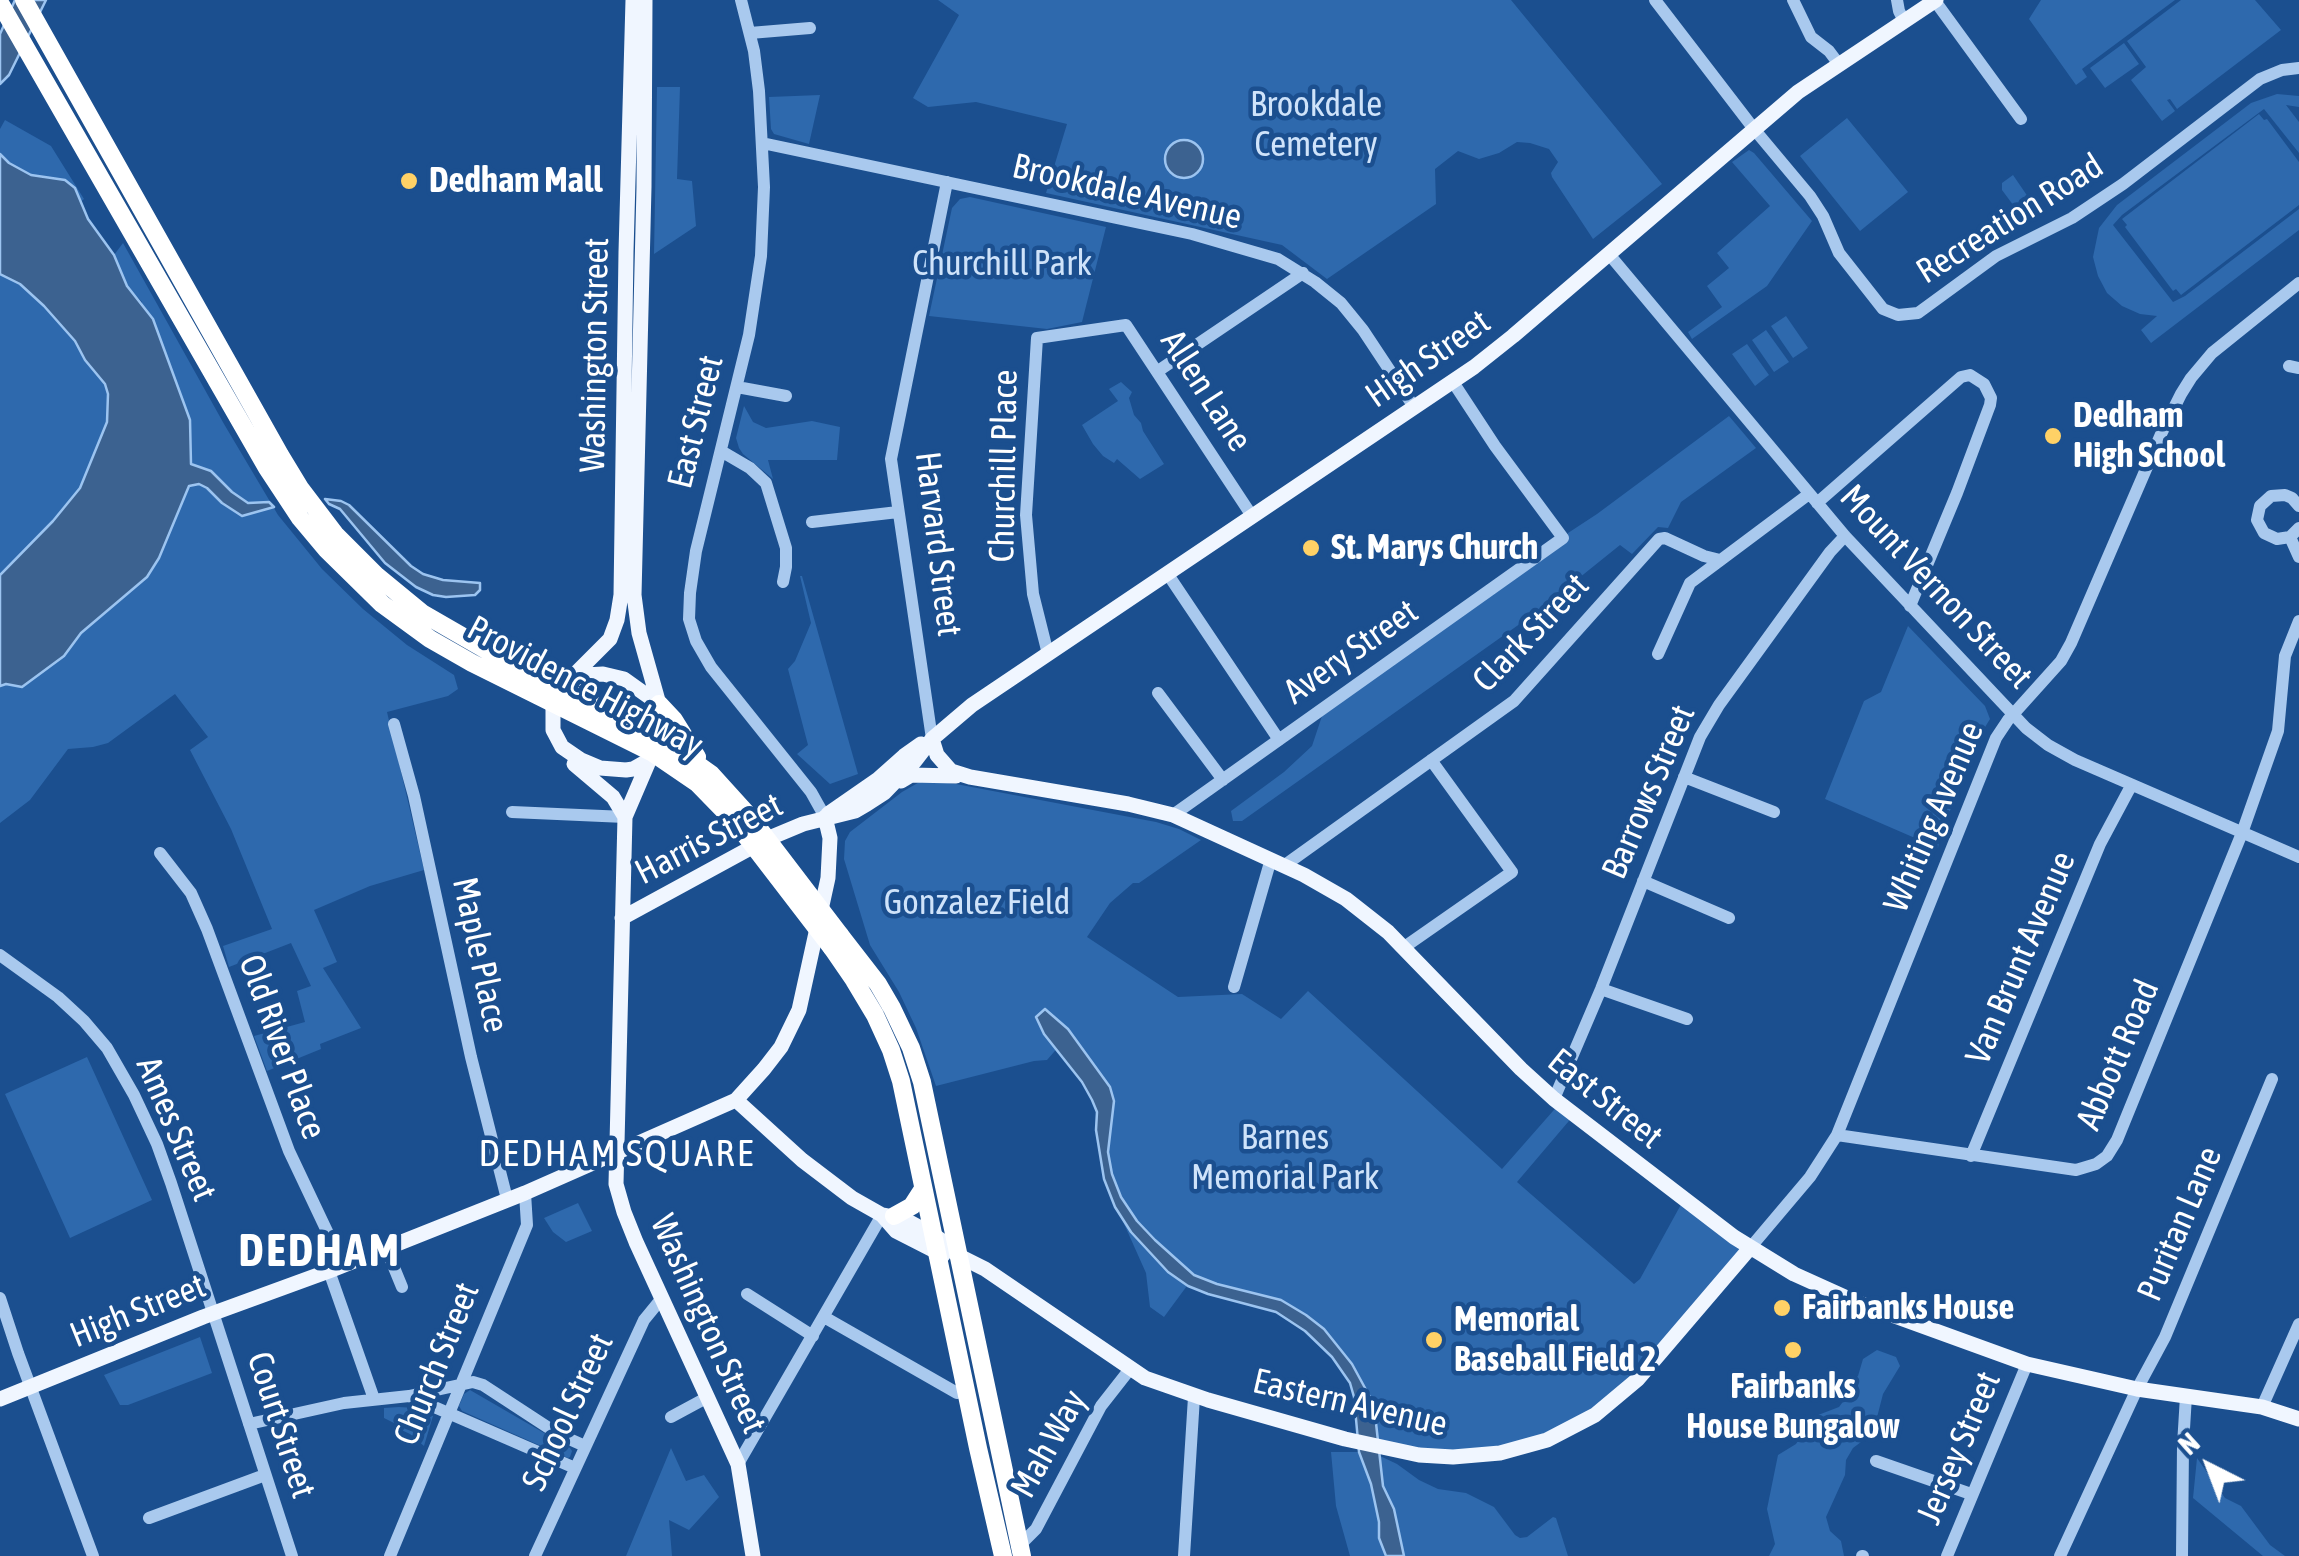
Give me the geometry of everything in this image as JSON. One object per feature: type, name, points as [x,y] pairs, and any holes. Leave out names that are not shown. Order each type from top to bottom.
[{"type":"highway","name":"Providence Highway","points":[[24,0],[270,438],[323,519],[363,563],[422,613],[558,696]]},
{"type":"highway","name":"Providence Highway","points":[[0,3],[267,468],[312,534],[368,591],[414,628],[472,663],[558,696],[706,770],[731,794],[743,820],[836,941],[882,991],[915,1060],[931,1120],[1014,1553]]},
{"type":"highway","points":[[659,704],[706,770]]},
{"type":"highway","name":"Providence Highway","points":[[656,745],[743,820]]},
{"type":"highway","name":"Providence Highway","points":[[836,941],[891,1050],[906,1100],[934,1243],[1014,1553]]},
{"type":"highway","points":[[888,1215],[912,1206],[923,1188]]},
{"type":"main road","name":"Washington Street","points":[[558,696],[610,639],[620,608],[633,0]]},
{"type":"main road","name":"Washington Street","points":[[646,0],[634,595],[639,632],[659,704],[656,745],[625,817],[616,1184],[624,1212],[738,1464],[753,1556]]},
{"type":"main road","name":"High Street","points":[[825,817],[972,705],[1453,382],[1513,336],[1808,84],[1935,0]]},
{"type":"main road","points":[[625,817],[613,796],[576,766],[557,741],[552,726],[558,696],[578,678],[603,674],[629,682],[659,704]]},
{"type":"main road","points":[[932,739],[938,756],[951,771],[970,777]]},
{"type":"main road","name":"High Street","points":[[825,817],[855,811],[884,793],[932,739]]},
{"type":"main road","points":[[557,741],[581,760],[615,770],[633,769],[648,760],[656,745]]},
{"type":"main road","name":"East Street","points":[[884,793],[911,775],[970,777],[1173,815],[1278,862],[1346,899],[1373,919],[1554,1099],[1750,1248],[1794,1274],[1856,1302],[2027,1364],[2137,1390],[2262,1407],[2299,1419]]},
{"type":"main road","name":"High Street","points":[[0,1399],[507,1200],[736,1100],[764,1070],[799,1010],[828,878],[830,838],[825,817]]},
{"type":"main road","name":"Harris Street","points":[[622,918],[752,846],[825,817]]},
{"type":"main road","name":"Eastern Avenue","points":[[736,1100],[852,1198],[904,1218],[934,1243],[948,1245],[957,1255],[1155,1382],[1345,1438],[1438,1457],[1484,1456],[1530,1446],[1578,1425],[1610,1404],[1638,1379],[1750,1248]]},
{"type":"street","name":"East Street","points":[[741,0],[757,70],[764,187],[761,256],[749,334],[688,606],[692,630],[711,667],[811,792],[825,817]]},
{"type":"street","points":[[1655,0],[1754,129]]},
{"type":"street","points":[[1793,0],[1811,37],[1838,64]]},
{"type":"street","points":[[1897,0],[1904,21]]},
{"type":"street","points":[[1935,0],[2021,119]]},
{"type":"street","points":[[750,32],[810,28]]},
{"type":"street","name":"Recreation Road","points":[[1754,129],[1818,206],[1839,253],[1878,303],[1898,315],[1918,313],[1996,256],[2072,218],[2123,184],[2260,79],[2299,68]]},
{"type":"street","name":"Brookdale Avenue","points":[[762,143],[1192,234],[1278,259],[1328,292],[1353,317],[1414,407]]},
{"type":"street","name":"Harvard Street","points":[[932,739],[892,471],[892,447],[947,182]]},
{"type":"street","name":"Mount Vernon Street","points":[[1608,254],[1845,536],[2012,714],[2048,745],[2131,786],[2299,857]]},
{"type":"street","points":[[1158,371],[1303,273]]},
{"type":"street","name":"Whiting Avenue","points":[[1750,1248],[1810,1176],[1836,1136],[1996,738],[2012,714],[2061,661],[2080,626],[2162,432],[2191,378],[2222,344],[2299,283]]},
{"type":"street","name":"Allen Lane","points":[[1037,338],[1126,325],[1252,516]]},
{"type":"street","name":"Churchill Place","points":[[1037,338],[1026,525],[1033,594],[1048,654]]},
{"type":"street","points":[[1658,654],[1686,588],[1720,560],[1813,498],[1962,377],[1970,375],[1989,390],[1990,405],[1910,606]]},
{"type":"street","name":"Avery Street","points":[[1173,815],[1563,538],[1453,382]]},
{"type":"street","points":[[737,387],[786,396]]},
{"type":"street","points":[[720,451],[759,476],[770,492],[786,548],[783,582]]},
{"type":"street","points":[[2299,506],[2292,498],[2278,494],[2264,500],[2257,513],[2264,533],[2277,539],[2295,532],[2299,556]]},
{"type":"street","points":[[812,522],[898,512]]},
{"type":"street","name":"Barrows Street","points":[[1554,1099],[1712,714],[1845,536]]},
{"type":"street","name":"Clark Street","points":[[1278,862],[1514,701],[1660,539],[1720,560]]},
{"type":"street","points":[[1167,573],[1279,740]]},
{"type":"street","name":"Abbott Road","points":[[1836,1136],[2076,1170],[2107,1156],[2242,833],[2278,730],[2285,656],[2299,621]]},
{"type":"street","points":[[1158,693],[1224,780]]},
{"type":"street","name":"Maple Place","points":[[394,724],[507,1200]]},
{"type":"street","points":[[1403,948],[1512,872],[1431,760]]},
{"type":"street","points":[[1684,776],[1774,812]]},
{"type":"street","name":"Van Brunt Avenue","points":[[1970,1156],[2100,844],[2131,786]]},
{"type":"street","points":[[512,812],[625,817]]},
{"type":"street","name":"Old River Place","points":[[160,854],[190,893],[207,929],[288,1151],[336,1268],[374,1399]]},
{"type":"street","points":[[1234,987],[1278,862]]},
{"type":"street","points":[[1643,881],[1730,918]]},
{"type":"street","name":"Ames Street","points":[[0,955],[77,1014],[107,1048],[128,1082],[162,1158],[214,1313]]},
{"type":"street","points":[[1600,989],[1687,1019]]},
{"type":"street","name":"Puritan Lane","points":[[2060,1556],[2178,1306],[2272,1080]]},
{"type":"street","name":"Church Street","points":[[390,1556],[527,1225],[525,1192]]},
{"type":"street","points":[[738,1464],[888,1215]]},
{"type":"street","points":[[386,1248],[402,1287]]},
{"type":"street","points":[[747,1294],[813,1336]]},
{"type":"street","points":[[0,1298],[92,1556]]},
{"type":"street","name":"School Street","points":[[535,1556],[644,1320],[662,1298]]},
{"type":"street","name":"Court Street","points":[[214,1313],[292,1556]]},
{"type":"street","points":[[824,1317],[956,1393]]},
{"type":"street","points":[[2262,1407],[2299,1324]]},
{"type":"street","name":"Jersey Street","points":[[1947,1556],[2027,1364]]},
{"type":"street","name":"Mah Way","points":[[1014,1553],[1036,1529],[1101,1406],[1130,1369]]},
{"type":"street","points":[[249,1424],[344,1403],[409,1396],[473,1382],[558,1434],[586,1446]]},
{"type":"street","points":[[409,1396],[574,1468]]},
{"type":"street","points":[[1184,1556],[1194,1396]]},
{"type":"street","points":[[2182,1556],[2186,1396]]},
{"type":"street","points":[[671,1417],[708,1397]]},
{"type":"street","points":[[1876,1461],[1971,1494]]},
{"type":"street","points":[[150,1518],[265,1475]]},
{"type":"green space","name":"Brookdale Cemetery","points":[[938,0],[1511,0],[1662,184],[1593,239],[1552,177],[1558,162],[1549,149],[1517,142],[1479,159],[1458,151],[1435,169],[1436,204],[1327,279],[1282,245],[1046,193],[1067,124],[976,102],[928,107],[913,98],[959,15]]},
{"type":"green space","points":[[2041,0],[2175,0],[2082,69],[2087,77],[2076,85],[2029,19]]},
{"type":"green space","points":[[2181,0],[2255,0],[2281,30],[2177,109],[2167,100],[2175,111],[2162,121],[2131,80],[2146,67],[2127,41]]},
{"type":"green space","points":[[2124,43],[2139,64],[2105,88],[2090,68]]},
{"type":"green space","points":[[657,87],[680,87],[677,179],[692,181],[696,226],[654,254]]},
{"type":"green space","points":[[2277,94],[2299,96],[2299,107],[2286,105],[2299,122],[2299,153],[2264,109],[2113,225],[2173,302],[2299,209],[2299,230],[2151,343],[2141,330],[2157,316],[2122,306],[2107,293],[2098,276],[2093,257],[2099,228],[2117,205],[2251,103]]},
{"type":"green space","points":[[820,95],[809,144],[774,134],[769,97]]},
{"type":"green space","points":[[2259,114],[2299,162],[2299,205],[2181,295],[2176,289],[2173,291],[2122,219]]},
{"type":"green space","points":[[1847,118],[1908,192],[1860,231],[1800,156]]},
{"type":"green space","points":[[5,120],[51,146],[84,199],[67,212],[0,162],[0,129]]},
{"type":"green space","points":[[1749,150],[1812,221],[1767,286],[1692,339],[1688,332],[1722,307],[1707,286],[1729,268],[1717,253],[1770,206],[1732,162]]},
{"type":"green space","points":[[2013,175],[2037,210],[2025,221],[2002,190],[2002,183]]},
{"type":"green space","name":"Churchill Park","points":[[970,197],[1106,227],[1082,322],[1047,329],[929,316],[952,208],[960,199]]},
{"type":"green space","points":[[0,216],[137,386],[0,636]]},
{"type":"green space","points":[[123,243],[278,515],[322,569],[363,609],[407,645],[454,675],[458,689],[448,696],[387,712],[424,870],[370,886],[314,910],[337,962],[323,968],[361,1028],[267,1071],[254,1036],[305,1022],[297,991],[311,986],[291,943],[229,967],[223,946],[272,929],[231,829],[190,750],[208,737],[175,694],[108,743],[68,749],[30,800],[0,823],[0,681],[49,658],[142,302],[127,286],[114,255]]},
{"type":"green space","points":[[1786,316],[1808,348],[1793,358],[1771,326]]},
{"type":"green space","points":[[1766,330],[1789,362],[1774,372],[1752,340]]},
{"type":"green space","points":[[1747,344],[1769,375],[1755,386],[1732,354]]},
{"type":"green space","points":[[1121,382],[1132,392],[1129,398],[1134,415],[1164,464],[1140,479],[1117,459],[1114,463],[1103,456],[1082,425],[1118,401],[1109,389]]},
{"type":"green space","points":[[744,406],[753,422],[766,428],[812,421],[840,427],[837,460],[768,460],[773,479],[739,448],[736,438]]},
{"type":"green space","points":[[1729,416],[1756,448],[1681,502],[1668,528],[1658,527],[1632,554],[1620,545],[1538,611],[1242,821],[1233,821],[1231,811],[1312,746],[1322,716],[1568,539],[1568,533]]},
{"type":"green space","points":[[800,576],[858,774],[830,784],[797,754],[808,745],[788,669],[811,623]]},
{"type":"green space","points":[[1908,626],[1985,706],[1990,719],[1979,737],[1938,848],[1825,799],[1864,701],[1881,692]]},
{"type":"green space","name":"Barnes Memorial Park","points":[[923,780],[1156,822],[1201,840],[1139,883],[1133,883],[1110,903],[1087,937],[1178,997],[1242,994],[1281,1019],[1308,991],[1502,1169],[1560,1103],[1574,1115],[1517,1182],[1634,1284],[1684,1199],[1750,1248],[1610,1404],[1500,1453],[1378,1447],[1371,1399],[1281,1300],[1195,1275],[1164,1317],[1150,1307],[1146,1273],[1104,1179],[1096,1130],[1098,1076],[1067,1037],[1047,1060],[936,1086],[916,1028],[870,945],[844,859],[850,832]]},
{"type":"green space","points":[[87,1057],[152,1200],[70,1238],[5,1094]]},
{"type":"green space","points":[[578,1203],[592,1231],[566,1242],[544,1218]]},
{"type":"green space","points":[[200,1337],[212,1373],[120,1405],[104,1375]]},
{"type":"green space","points":[[1877,1350],[1896,1357],[1900,1366],[1883,1394],[1873,1433],[1853,1448],[1846,1460],[1845,1475],[1826,1517],[1830,1531],[1841,1541],[1844,1556],[1769,1556],[1775,1544],[1767,1509],[1778,1455],[1796,1444],[1805,1420],[1839,1407],[1848,1395],[1850,1383],[1858,1376],[1863,1359]]},
{"type":"green space","points":[[470,1390],[570,1448],[570,1457],[462,1411],[459,1406]]},
{"type":"green space","points":[[384,1408],[415,1408],[433,1416],[424,1446],[384,1418]]},
{"type":"green space","points":[[671,1448],[686,1481],[704,1475],[719,1497],[689,1530],[669,1520],[672,1556],[626,1556]]},
{"type":"green space","points":[[1331,1452],[1359,1452],[1371,1484],[1379,1538],[1386,1556],[1350,1556],[1336,1506]]},
{"type":"green space","points":[[1378,1455],[1438,1489],[1466,1493],[1494,1507],[1520,1538],[1556,1518],[1568,1556],[1404,1556]]},
{"type":"green space","points":[[2197,1458],[2225,1498],[2241,1506],[2270,1545],[2285,1556],[2263,1556],[2193,1498]]},
{"type":"shaded area","points":[[15,0],[46,0],[9,75],[0,84],[0,34]]},
{"type":"shaded area","points":[[1184,140],[1198,145],[1203,159],[1198,173],[1184,178],[1170,173],[1165,159],[1170,145]]},
{"type":"shaded area","points":[[0,154],[31,175],[65,180],[75,188],[88,219],[114,255],[127,286],[153,319],[190,420],[191,464],[211,471],[248,503],[269,502],[274,507],[242,516],[207,488],[199,484],[189,486],[147,577],[81,633],[64,656],[22,687],[0,686],[0,575],[80,488],[107,422],[108,394],[75,341],[44,306],[20,284],[0,274]]},
{"type":"shaded area","points":[[325,499],[349,505],[423,574],[480,583],[480,590],[475,595],[446,597],[416,587],[385,563],[340,509]]},
{"type":"shaded area","points":[[1045,1009],[1068,1029],[1110,1087],[1114,1101],[1108,1152],[1112,1174],[1137,1221],[1194,1275],[1281,1300],[1306,1315],[1324,1329],[1352,1364],[1371,1399],[1383,1486],[1394,1509],[1404,1556],[1386,1556],[1379,1538],[1371,1484],[1359,1452],[1354,1397],[1350,1383],[1332,1357],[1305,1331],[1276,1312],[1188,1286],[1168,1272],[1131,1232],[1104,1179],[1097,1112],[1082,1082],[1044,1034],[1036,1017]]},
{"type":"place","name":"Dedham Mall","points":[[409,181]]},
{"type":"place","name":"Dedham High School","points":[[2053,436]]},
{"type":"place","name":"St. Marys Church","points":[[1311,548]]},
{"type":"place","name":"Fairbanks House","points":[[1782,1308]]},
{"type":"place","name":"Memorial Baseball Field 2","points":[[1434,1340]]},
{"type":"place","name":"Fairbanks House Bungalow","points":[[1793,1350]]},
{"type":"district","name":"DEDHAM SQUARE","points":[[617,1154]]},
{"type":"district","name":"DEDHAM","points":[[320,1252]]},
{"type":"park label","name":"Gonzalez Field","points":[[977,903]]}]
